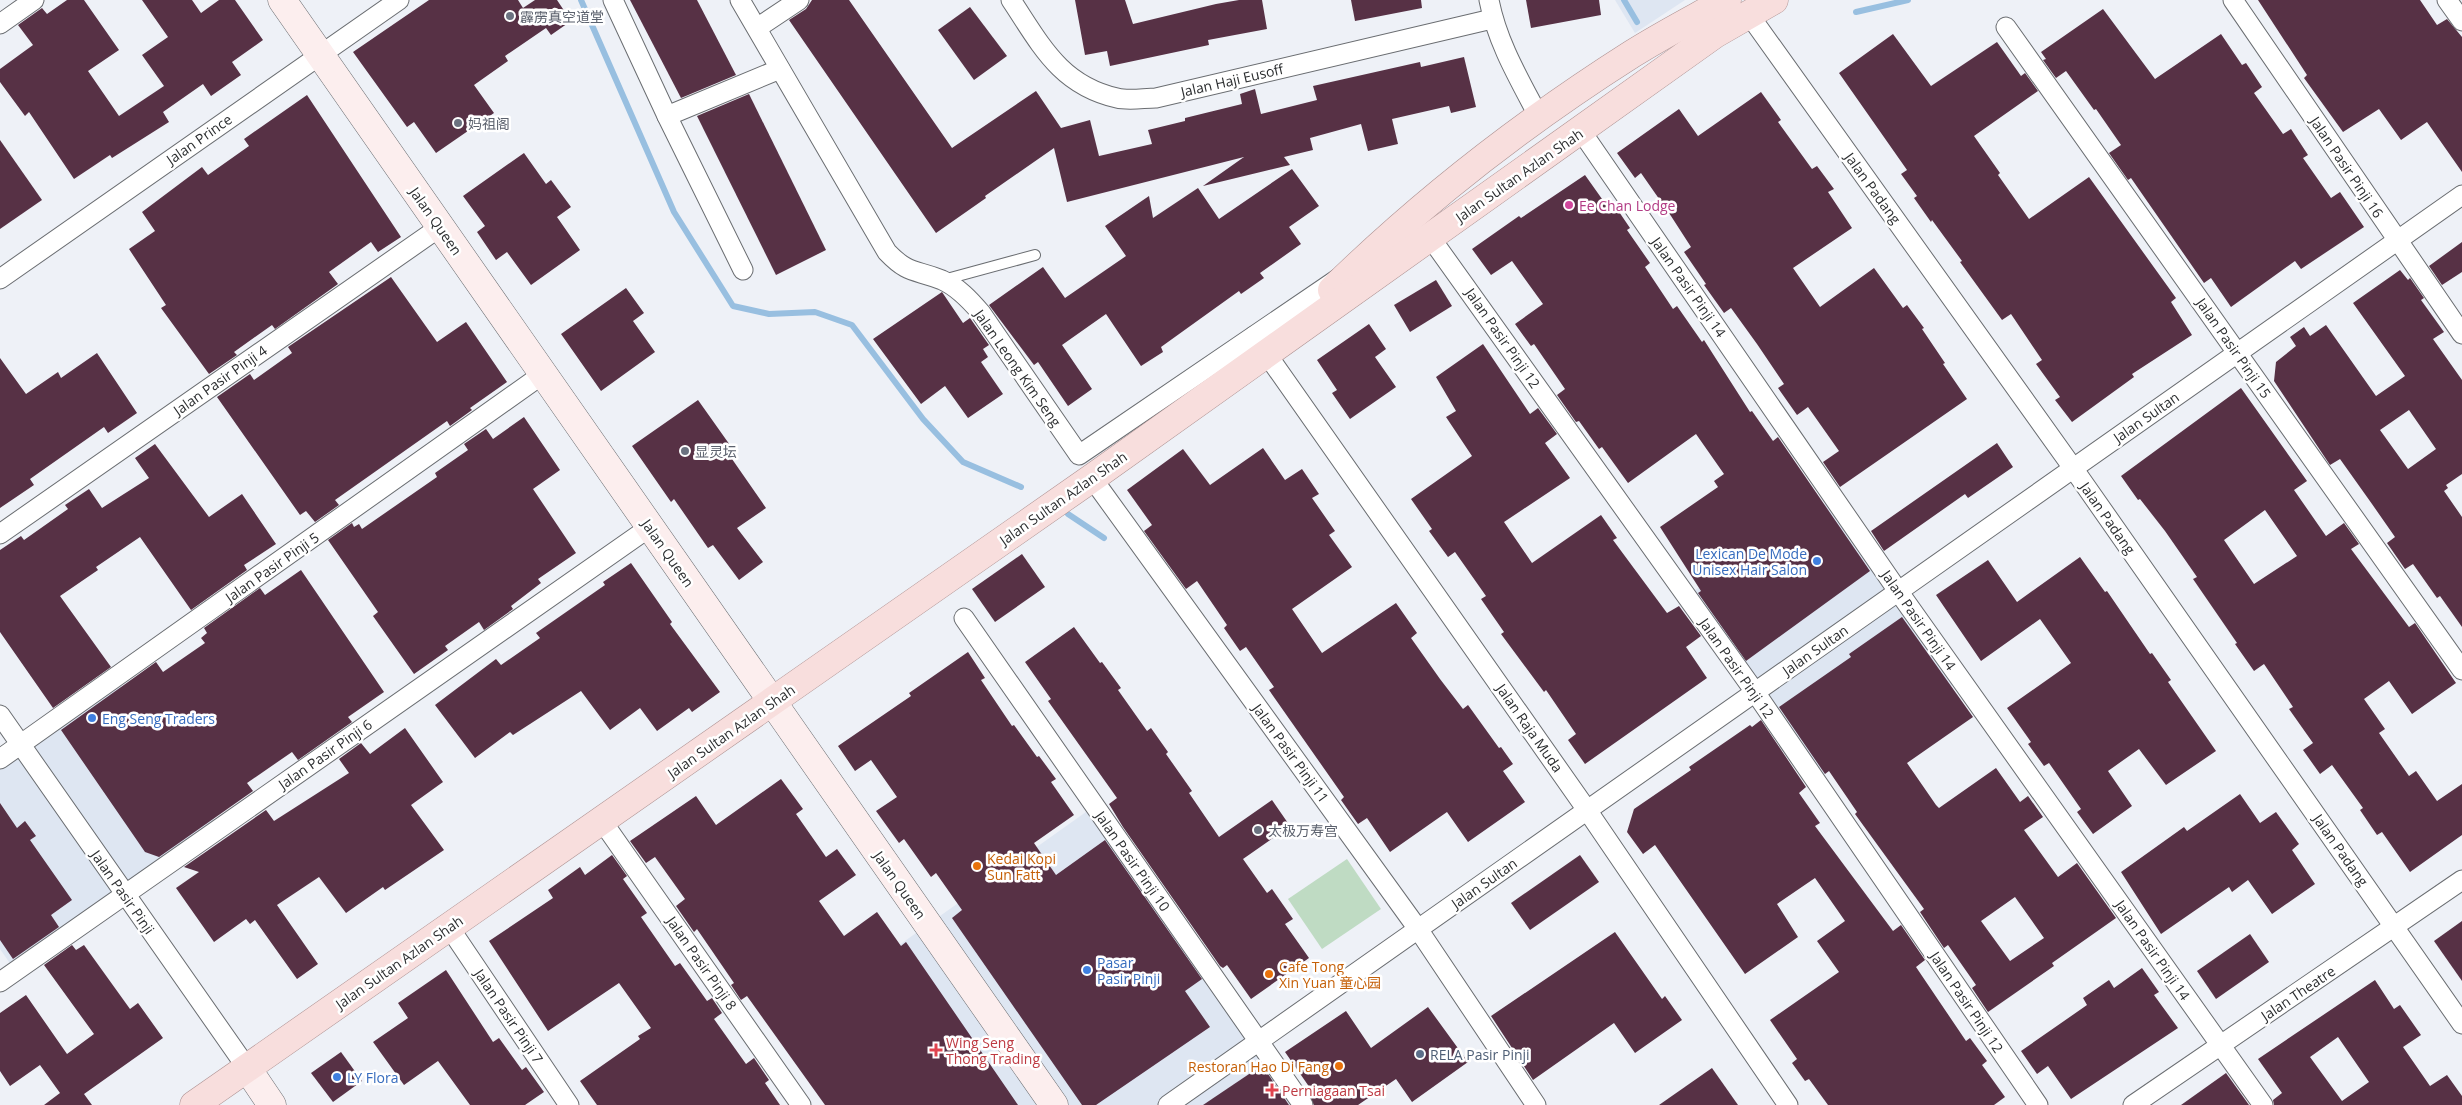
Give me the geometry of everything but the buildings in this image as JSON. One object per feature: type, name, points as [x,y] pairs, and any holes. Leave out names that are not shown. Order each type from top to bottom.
[{"type":"main road","name":"Jalan Queen","points":[[282,0],[1054,1105]]},
{"type":"main road","name":"Jalan Sultan Azlan Shah","points":[[194,1105],[1092,478],[1260,345],[1446,188],[1539,117],[1632,54],[1727,0]]},
{"type":"main road","name":"Jalan Sultan Azlan Shah","points":[[1260,345],[1430,237],[1716,34],[1750,16],[1774,0]]},
{"type":"main road","points":[[1430,237],[1455,206],[1528,145],[1540,131],[1539,117],[1552,122],[1568,115],[1659,59],[1716,34]]},
{"type":"main road","points":[[247,1068],[272,1105]]},
{"type":"street","points":[[0,24],[34,0]]},
{"type":"street","name":"Jalan Prince","points":[[0,279],[399,0]]},
{"type":"street","points":[[613,0],[667,116],[743,270]]},
{"type":"street","name":"Jalan Leong Kim Seng","points":[[740,0],[886,252],[902,268],[942,280],[963,293],[981,313],[1079,455],[1260,345]]},
{"type":"street","points":[[757,28],[799,0]]},
{"type":"street","name":"Jalan Haji Eusoff","points":[[1011,0],[1052,61],[1082,86],[1119,99],[1156,98],[1492,19]]},
{"type":"street","points":[[1489,0],[1492,19],[1512,67],[1539,117]]},
{"type":"street","name":"Jalan Pasir Pinji 16","points":[[2233,0],[2462,334]]},
{"type":"street","points":[[2447,0],[2462,21]]},
{"type":"street","name":"Jalan Padang","points":[[1750,16],[2073,468],[2462,1024]]},
{"type":"street","name":"Jalan Pasir Pinji 15","points":[[2006,27],[2462,670]]},
{"type":"street","points":[[667,116],[780,69]]},
{"type":"street","name":"Jalan Pasir Pinji 14","points":[[1581,131],[1898,591],[2263,1105]]},
{"type":"street","name":"Jalan Sultan","points":[[1168,1105],[2462,195]]},
{"type":"street","name":"Jalan Pasir Pinji 4","points":[[0,534],[440,227]]},
{"type":"street","name":"Jalan Pasir Pinji 12","points":[[1430,237],[1755,692],[2038,1105]]},
{"type":"street","name":"Jalan Raja Muda","points":[[1260,345],[1587,810],[1788,1105]]},
{"type":"street","name":"Jalan Pasir Pinji 5","points":[[0,759],[543,374]]},
{"type":"street","name":"Jalan Pasir Pinji 11","points":[[1092,478],[1418,929],[1536,1105]]},
{"type":"street","name":"Jalan Pasir Pinji 6","points":[[0,982],[650,527]]},
{"type":"street","name":"Jalan Pasir Pinji 10","points":[[964,618],[1303,1105]]},
{"type":"street","name":"Jalan Pasir Pinji","points":[[0,715],[247,1068]]},
{"type":"street","name":"Jalan Pasir Pinji 8","points":[[602,821],[801,1105]]},
{"type":"street","name":"Jalan Theatre","points":[[2134,1105],[2462,880]]},
{"type":"street","name":"Jalan Pasir Pinji 7","points":[[449,927],[569,1105]]},
{"type":"lane","points":[[942,280],[1035,255]]},
{"type":"shaded area","points":[[1615,0],[1685,0],[1635,33]]},
{"type":"shaded area","points":[[1835,497],[1960,680],[1812,783],[1686,596]]},
{"type":"shaded area","points":[[117,680],[219,826],[14,969],[0,949],[0,761]]},
{"type":"shaded area","points":[[1093,807],[1304,1105],[919,1105],[836,990]]},
{"type":"green space","points":[[1347,859],[1381,909],[1322,949],[1288,899]]},
{"type":"waterway","points":[[581,0],[674,212],[733,306],[769,314],[815,312],[852,325],[923,419],[963,462],[1021,487]]},
{"type":"waterway","points":[[1624,0],[1637,22]]},
{"type":"waterway","points":[[1856,12],[1908,0]]},
{"type":"waterway","points":[[1068,514],[1104,538]]},
{"type":"place","name":"霹雳真空道堂","points":[[510,16]]},
{"type":"place","name":"妈祖阁","points":[[458,123]]},
{"type":"place","name":"Ee Chan Lodge","points":[[1569,205]]},
{"type":"place","name":"显灵坛","points":[[685,451]]},
{"type":"place","name":"Lexican De Mode Unisex Hair Salon","points":[[1817,561]]},
{"type":"place","name":"Eng Seng Traders","points":[[92,718]]},
{"type":"place","name":"太极万寿宫","points":[[1258,830]]},
{"type":"place","name":"Kedai Kopi Sun Fatt","points":[[977,866]]},
{"type":"place","name":"Pasar Pasir Pinji","points":[[1087,970]]},
{"type":"place","name":"Cafe Tong Xin Yuan 童心园","points":[[1269,974]]},
{"type":"place","name":"Wing Seng Thong Trading","points":[[936,1050]]},
{"type":"place","name":"RELA Pasir Pinji","points":[[1420,1054]]},
{"type":"place","name":"Restoran Hao Di Fang","points":[[1339,1066]]},
{"type":"place","name":"LY Flora","points":[[337,1077]]},
{"type":"place","name":"Perniagaan Tsai","points":[[1272,1090]]}]
